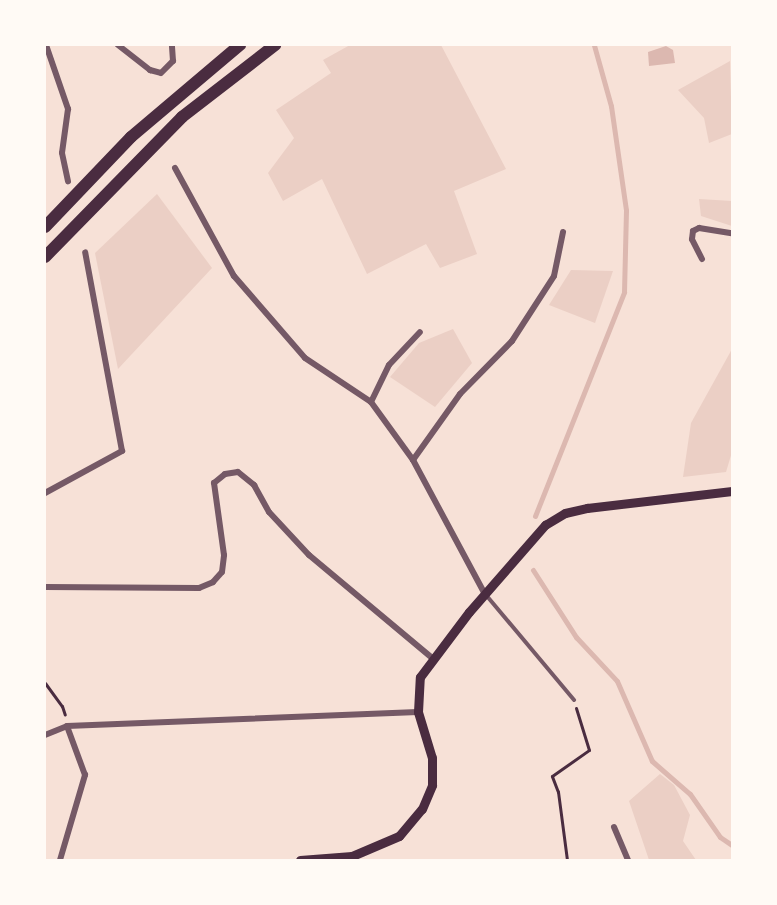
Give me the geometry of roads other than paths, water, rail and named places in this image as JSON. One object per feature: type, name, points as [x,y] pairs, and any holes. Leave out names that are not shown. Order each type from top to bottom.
[{"type":"highway","points":[[45,226],[131,137],[240,45]]},
{"type":"highway","points":[[45,257],[173,125],[275,45]]},
{"type":"main road","points":[[300,860],[352,856],[399,836],[422,809],[432,785],[432,758],[417,712],[418,684],[432,658],[544,525],[565,513],[732,491]]},
{"type":"street","points":[[46,45],[68,110],[62,153],[68,181]]},
{"type":"street","points":[[118,45],[150,70],[161,73],[173,61],[172,45]]},
{"type":"street","points":[[175,168],[234,276],[305,358],[371,402],[413,460],[484,594]]},
{"type":"street","points":[[702,259],[692,239],[693,231],[699,228],[732,233]]},
{"type":"street","points":[[413,460],[460,394],[512,341],[554,276],[563,232]]},
{"type":"street","points":[[45,493],[122,451],[85,252]]},
{"type":"street","points":[[371,402],[390,365],[420,332]]},
{"type":"street","points":[[45,588],[199,588],[213,582],[222,572],[224,555],[214,483],[225,474],[238,472],[254,484],[269,512],[309,555],[432,658]]},
{"type":"street","points":[[45,735],[67,726],[417,712]]},
{"type":"street","points":[[60,860],[85,775],[67,726]]},
{"type":"street","points":[[614,827],[628,860]]},
{"type":"lane","points":[[484,594],[574,700]]},
{"type":"waterway","points":[[535,516],[624,292],[626,210],[611,106],[594,45]]},
{"type":"waterway","points":[[533,570],[576,637],[617,681],[652,761],[690,794],[720,837],[732,845]]}]
